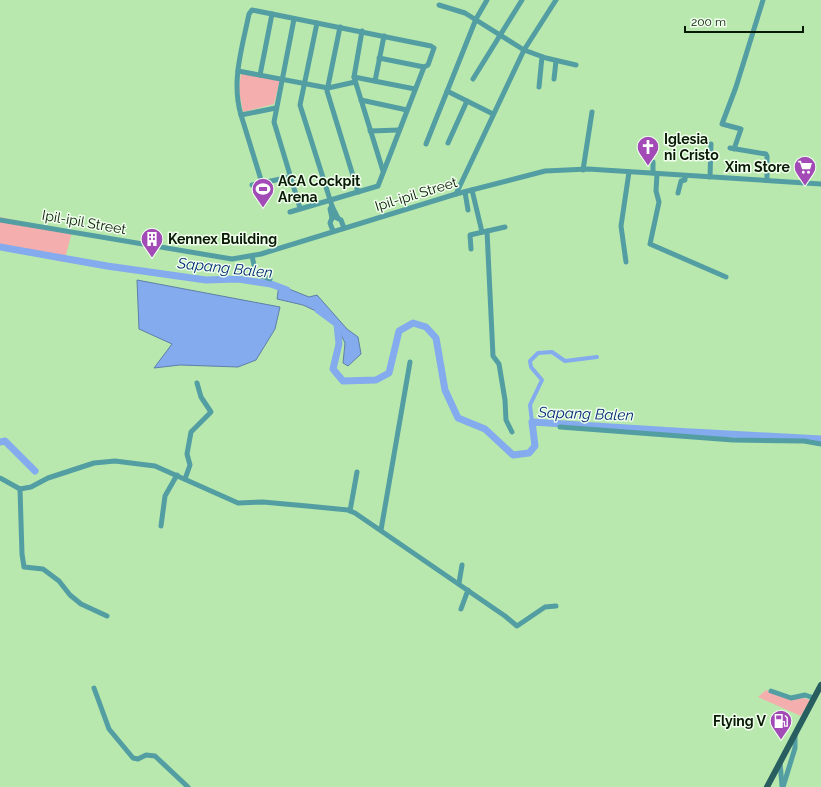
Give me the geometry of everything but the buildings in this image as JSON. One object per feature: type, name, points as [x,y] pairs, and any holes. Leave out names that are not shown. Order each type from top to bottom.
[{"type":"main road","points":[[767,787],[821,685]]},
{"type":"street","points":[[426,144],[476,19],[487,0]]},
{"type":"street","points":[[473,80],[522,0]]},
{"type":"street","points":[[456,194],[524,50],[556,0]]},
{"type":"street","points":[[762,0],[736,87],[722,124],[741,129],[732,148],[767,155],[767,180]]},
{"type":"street","points":[[439,5],[465,13],[524,50],[542,57],[576,65]]},
{"type":"street","points":[[262,183],[236,96],[238,72],[249,14],[253,10],[362,31],[433,47],[434,49],[428,65],[424,67],[379,183],[375,188],[290,212]]},
{"type":"street","points":[[260,75],[272,14]]},
{"type":"street","points":[[294,19],[274,122],[300,208]]},
{"type":"street","points":[[317,23],[300,105],[329,200],[344,228]]},
{"type":"street","points":[[340,27],[328,93],[358,192]]},
{"type":"street","points":[[362,31],[354,77],[383,171]]},
{"type":"street","points":[[375,81],[384,36]]},
{"type":"street","points":[[539,87],[542,57]]},
{"type":"street","points":[[379,58],[424,67]]},
{"type":"street","points":[[554,79],[556,61]]},
{"type":"street","points":[[238,72],[282,78],[328,88],[356,82]]},
{"type":"street","points":[[354,77],[415,89]]},
{"type":"street","points":[[447,91],[494,114]]},
{"type":"street","points":[[361,100],[407,110]]},
{"type":"street","points":[[448,143],[468,101]]},
{"type":"street","points":[[241,115],[276,108]]},
{"type":"street","points":[[583,170],[592,112]]},
{"type":"street","points":[[370,132],[399,130]]},
{"type":"street","points":[[710,177],[711,144]]},
{"type":"street","points":[[653,162],[656,191],[659,202],[650,244],[726,277]]},
{"type":"street","name":"Ipil-ipil Street","points":[[0,220],[232,259],[252,256],[456,194],[545,171],[583,170],[629,172],[821,184]]},
{"type":"street","points":[[626,262],[621,226],[629,172]]},
{"type":"street","points":[[678,193],[681,181],[685,180],[685,176]]},
{"type":"street","points":[[252,185],[290,177]]},
{"type":"street","points":[[472,190],[484,232],[493,356],[499,364],[505,400],[506,420],[512,432]]},
{"type":"street","points":[[465,192],[468,210]]},
{"type":"street","points":[[332,206],[330,209],[332,218],[330,223],[333,231]]},
{"type":"street","points":[[332,218],[338,218]]},
{"type":"street","points":[[471,249],[470,235],[505,227]]},
{"type":"street","points":[[252,256],[256,274],[270,279]]},
{"type":"street","points":[[382,530],[410,362]]},
{"type":"street","points":[[185,479],[190,465],[187,454],[191,432],[211,412],[201,397],[197,383]]},
{"type":"street","points":[[560,427],[615,432],[821,444]]},
{"type":"street","points":[[0,478],[20,489],[31,487],[48,478],[99,462],[146,465],[177,475],[238,503],[263,502],[350,511],[382,530],[459,583],[517,626],[546,607],[556,606]]},
{"type":"street","points":[[350,511],[357,472]]},
{"type":"street","points":[[160,526],[165,496],[177,475]]},
{"type":"street","points":[[20,489],[22,554],[24,567],[43,569],[59,581],[70,595],[81,604],[107,616]]},
{"type":"street","points":[[459,583],[462,565]]},
{"type":"street","points":[[461,609],[468,590]]},
{"type":"street","points":[[94,688],[109,729],[132,758],[138,759],[146,756],[155,756],[188,787]]},
{"type":"street","points":[[771,691],[791,698],[805,695],[814,698]]},
{"type":"street","points":[[782,787],[795,748],[795,734]]},
{"type":"street","points":[[780,762],[782,787]]},
{"type":"shaded area","points":[[241,74],[280,80],[274,104],[243,112],[239,90]]},
{"type":"shaded area","points":[[0,217],[72,232],[64,262],[0,248]]},
{"type":"shaded area","points":[[766,690],[791,700],[803,698],[810,700],[801,716],[758,697]]},
{"type":"water","points":[[137,280],[280,307],[275,329],[256,360],[238,367],[180,365],[154,368],[172,344],[139,329]]},
{"type":"water","points":[[279,285],[309,297],[317,295],[347,329],[358,337],[361,354],[348,366],[343,363],[345,343],[333,319],[303,305],[277,299]]},
{"type":"waterway","name":"Sapang Balen","points":[[0,247],[107,266],[206,280],[238,279],[271,284],[287,290]]},
{"type":"waterway","name":"Sapang Balen","points":[[318,310],[337,324],[339,344],[333,369],[343,381],[376,380],[389,373],[399,331],[413,323],[426,327],[436,338],[445,390],[458,418],[485,429],[513,455],[529,453],[535,446],[532,422],[690,432]]},
{"type":"waterway","points":[[532,422],[530,405],[542,380],[531,367],[530,361],[538,353],[552,352],[565,361],[597,357]]},
{"type":"waterway","name":"Sapang Balen","points":[[692,432],[821,439]]},
{"type":"waterway","points":[[0,442],[5,441],[35,471]]},
{"type":"place","name":"Iglesia ni Cristo","points":[[648,166]]},
{"type":"place","name":"Xim Store","points":[[805,186]]},
{"type":"place","name":"ACA Cockpit Arena","points":[[263,208]]},
{"type":"place","name":"Kennex Building","points":[[152,258]]},
{"type":"place","name":"Flying V","points":[[781,740]]}]
